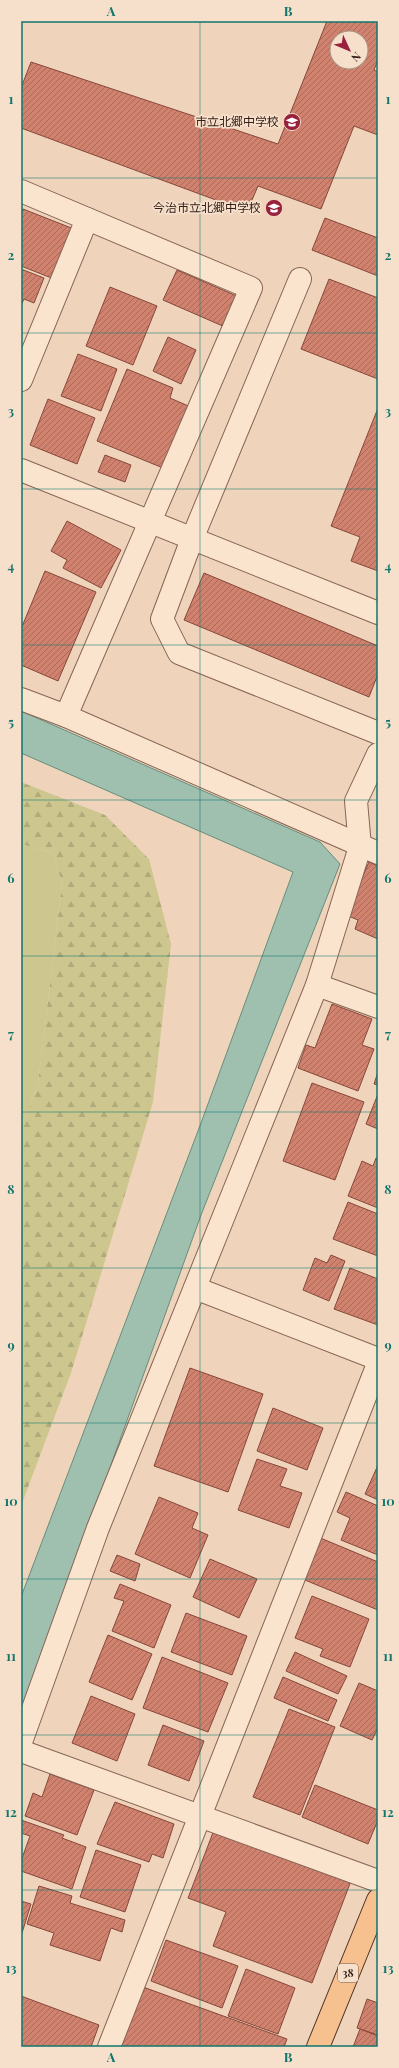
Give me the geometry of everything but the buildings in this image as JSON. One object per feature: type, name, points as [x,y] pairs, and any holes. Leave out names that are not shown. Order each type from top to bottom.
[{"type":"main road","name":"38","points":[[318,2047],[378,1900]]},
{"type":"street","points":[[21,191],[251,288],[66,716]]},
{"type":"street","points":[[21,380],[87,219]]},
{"type":"street","points":[[300,279],[192,539],[162,619],[179,653],[378,733]]},
{"type":"street","points":[[21,470],[378,613]]},
{"type":"street","points":[[21,699],[66,716],[369,850]]},
{"type":"street","points":[[21,1742],[98,1528],[317,985],[369,850],[356,801],[378,754]]},
{"type":"street","points":[[317,985],[378,1007]]},
{"type":"street","points":[[195,1288],[378,1359]]},
{"type":"street","points":[[110,2047],[378,1364]]},
{"type":"street","points":[[21,1752],[378,1881]]},
{"type":"green space","points":[[21,782],[105,815],[149,859],[171,944],[153,1102],[71,1373],[21,1506],[21,1127],[38,1084],[62,883],[53,853],[21,844]]},
{"type":"green space","points":[[21,844],[53,853],[62,883],[38,1084],[21,1127]]},
{"type":"shaded area","points":[[21,711],[320,842],[340,864],[201,1215],[21,1715],[21,1597],[201,1123],[293,872],[21,753]]},
{"type":"place","name":"市立北郷中学校","points":[[292,122]]},
{"type":"place","name":"今治市立北郷中学校","points":[[274,208]]}]
